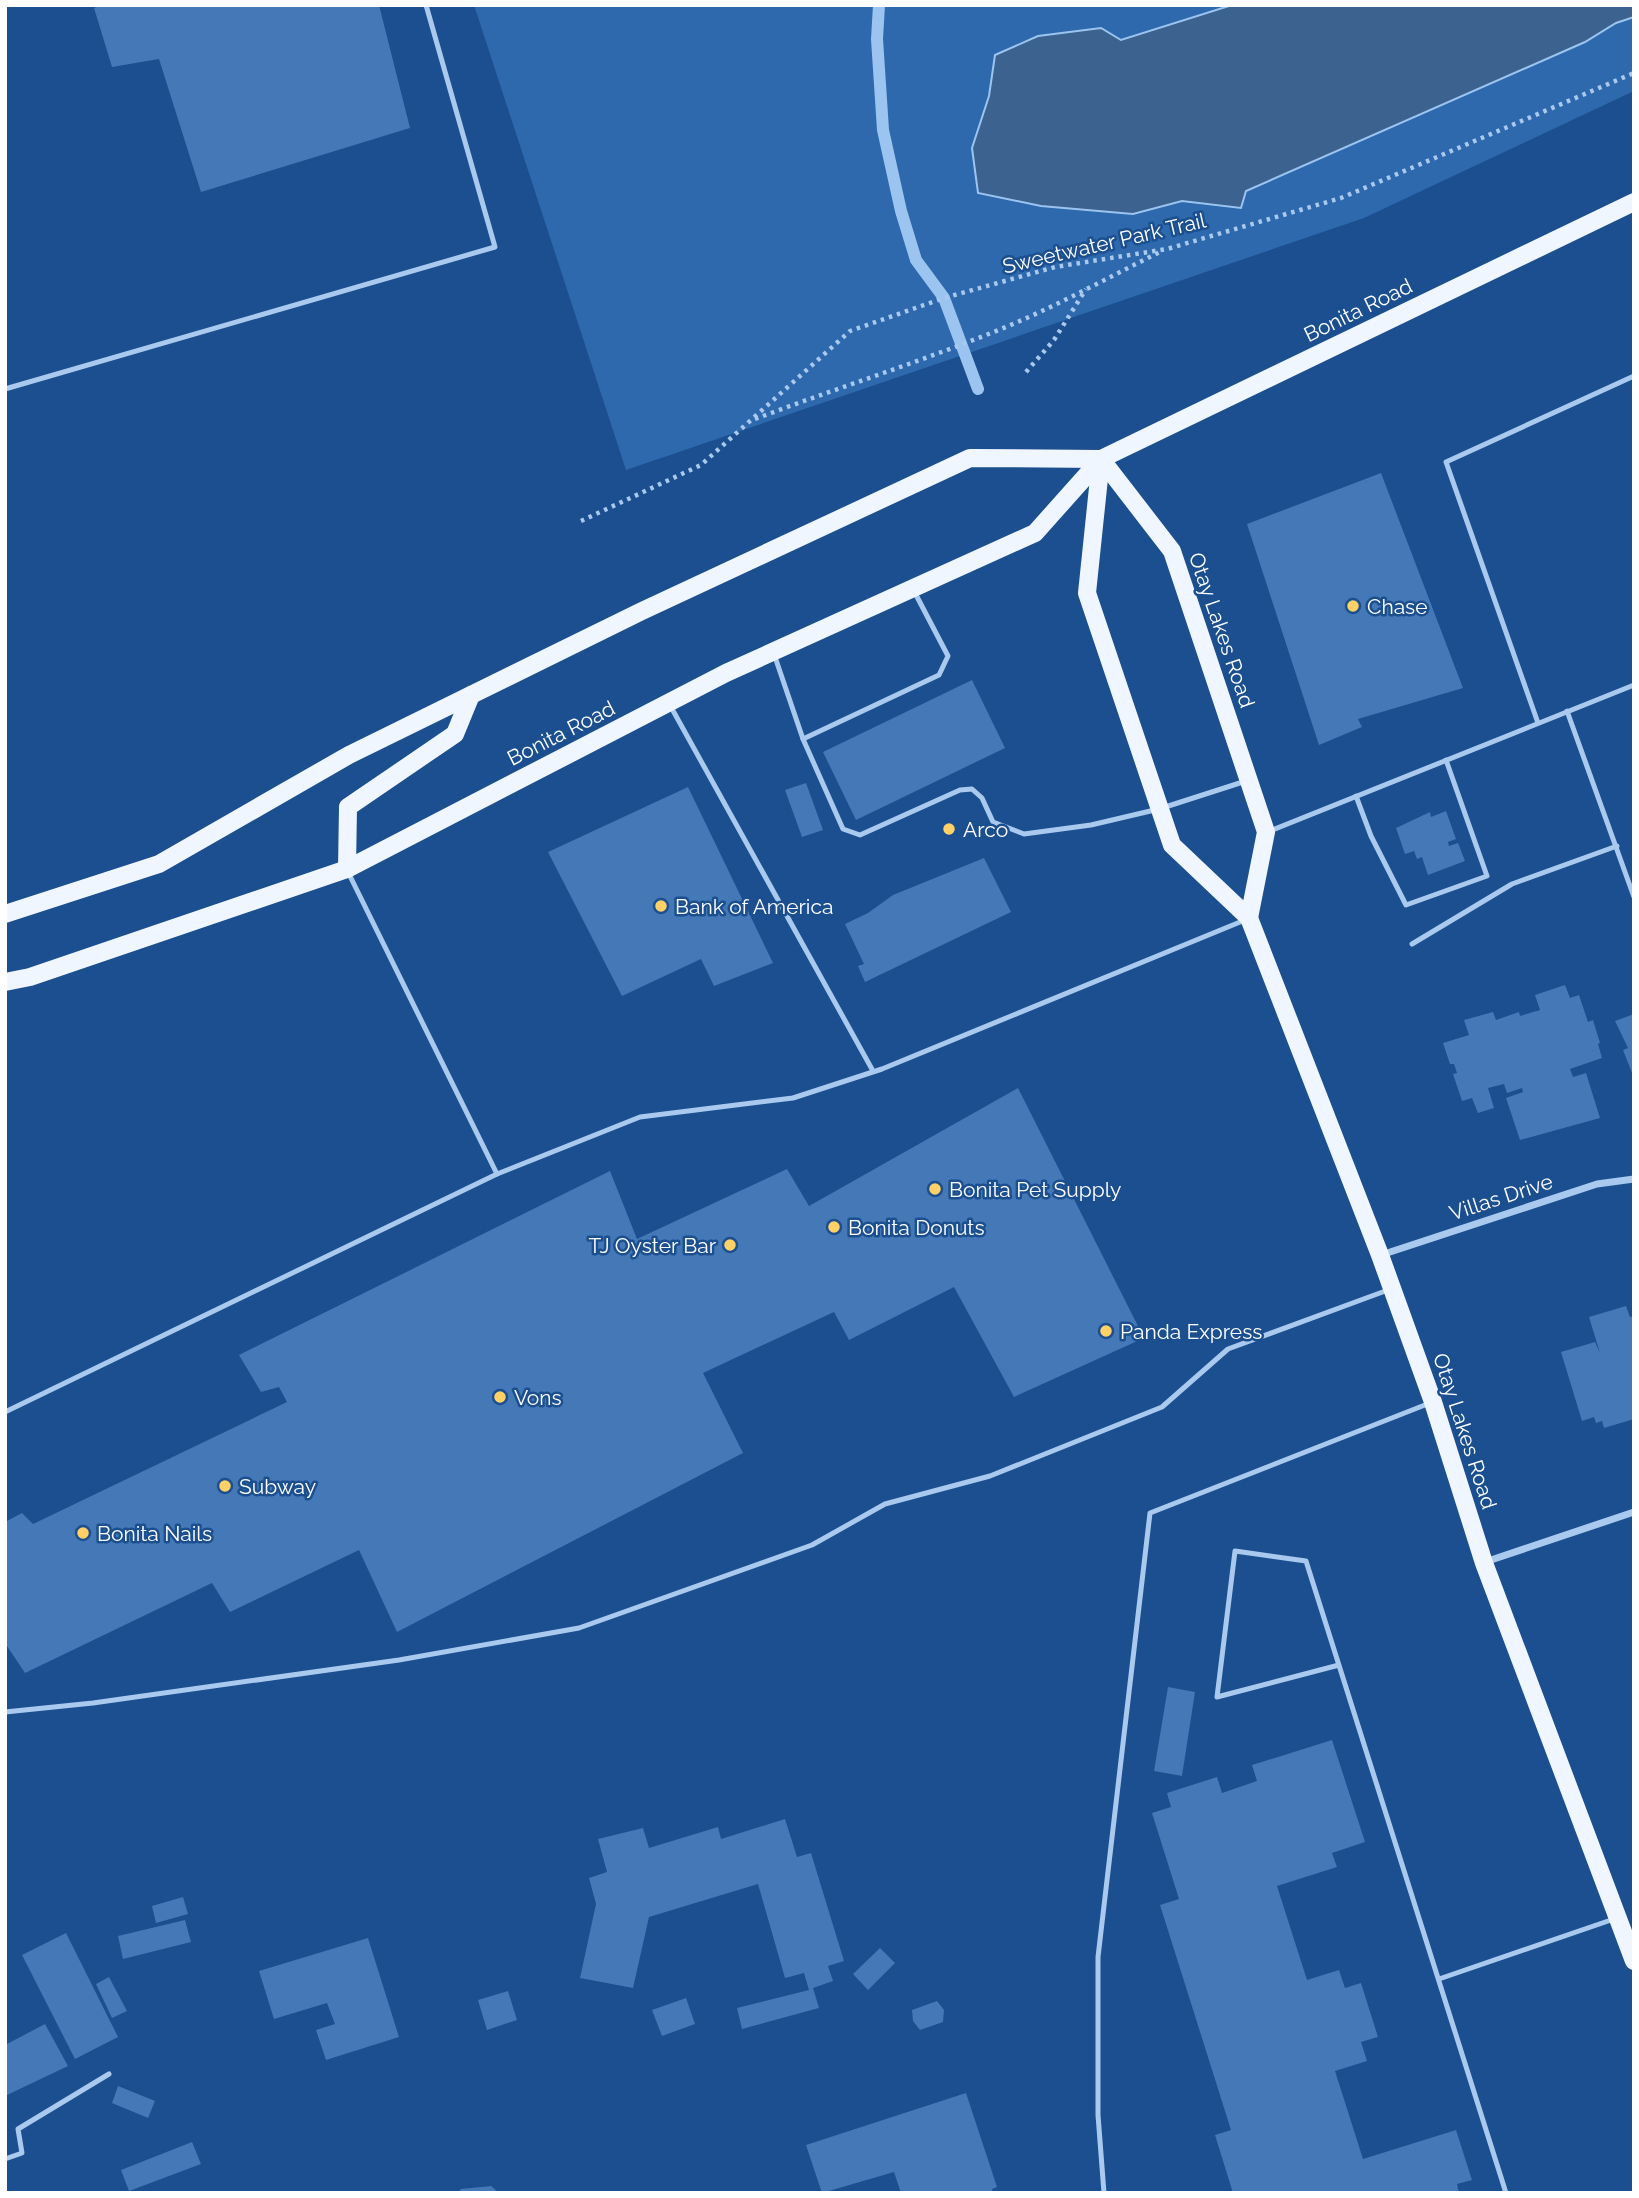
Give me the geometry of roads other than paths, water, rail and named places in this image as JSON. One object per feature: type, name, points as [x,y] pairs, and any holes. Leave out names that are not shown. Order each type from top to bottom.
[{"type":"main road","name":"Bonita Road","points":[[5,982],[30,977],[347,869],[669,703],[1035,533],[1101,459],[1634,202]]},
{"type":"main road","name":"Bonita Road","points":[[5,914],[159,863],[349,755],[970,458],[1101,459]]},
{"type":"main road","name":"Otay Lakes Road","points":[[1101,459],[1171,551],[1266,832],[1249,918]]},
{"type":"main road","name":"Otay Lakes Road","points":[[1101,459],[1087,593],[1171,845],[1249,918],[1380,1255],[1433,1402],[1484,1563],[1634,1961]]},
{"type":"main road","points":[[347,869],[348,807],[455,734],[471,695]]},
{"type":"street","name":"Villas Drive","points":[[1380,1255],[1597,1184],[1634,1179]]},
{"type":"street","points":[[1484,1563],[1634,1512]]},
{"type":"lane","points":[[5,389],[495,247],[426,5]]},
{"type":"lane","points":[[1538,723],[1446,462],[1634,376]]},
{"type":"lane","points":[[803,739],[939,676],[948,656],[913,589]]},
{"type":"lane","points":[[774,652],[803,739],[842,829],[860,835],[960,790],[972,789],[982,797],[993,822],[1024,834],[1091,825],[1160,809],[1249,780]]},
{"type":"lane","points":[[1266,832],[1634,685]]},
{"type":"lane","points":[[669,703],[873,1072]]},
{"type":"lane","points":[[1567,711],[1634,897]]},
{"type":"lane","points":[[1356,796],[1371,836],[1406,905],[1487,876],[1446,760]]},
{"type":"lane","points":[[1412,944],[1513,884],[1617,846]]},
{"type":"lane","points":[[347,869],[497,1174]]},
{"type":"lane","points":[[5,1412],[497,1174],[640,1117],[793,1098],[873,1072],[1249,918]]},
{"type":"lane","points":[[5,1712],[93,1703],[399,1660],[579,1628],[813,1545],[885,1504],[990,1476],[1162,1407],[1228,1349],[1392,1289]]},
{"type":"lane","points":[[1104,2193],[1098,2115],[1098,1957],[1150,1513],[1433,1402]]},
{"type":"lane","points":[[1339,1665],[1217,1698],[1235,1551],[1306,1561],[1439,1979],[1506,2193]]},
{"type":"lane","points":[[1439,1979],[1618,1917]]},
{"type":"lane","points":[[5,2160],[22,2153],[18,2129],[109,2074]]},
{"type":"waterway","points":[[879,5],[877,39],[883,130],[901,211],[916,260],[944,298],[978,389]]},
{"type":"place","name":"Chase","points":[[1353,606]]},
{"type":"place","name":"Arco","points":[[949,829]]},
{"type":"place","name":"Bank of America","points":[[661,906]]},
{"type":"place","name":"Bonita Pet Supply","points":[[935,1189]]},
{"type":"place","name":"Bonita Donuts","points":[[834,1227]]},
{"type":"place","name":"TJ Oyster Bar","points":[[730,1245]]},
{"type":"place","name":"Panda Express","points":[[1106,1331]]},
{"type":"place","name":"Vons","points":[[500,1397]]},
{"type":"place","name":"Subway","points":[[225,1486]]},
{"type":"place","name":"Bonita Nails","points":[[83,1533]]}]
